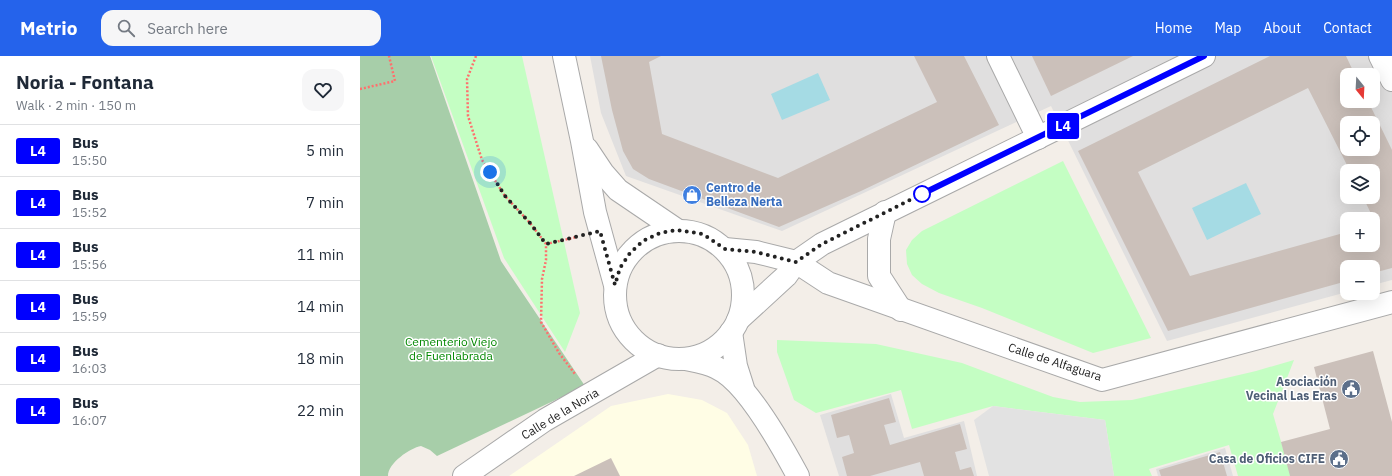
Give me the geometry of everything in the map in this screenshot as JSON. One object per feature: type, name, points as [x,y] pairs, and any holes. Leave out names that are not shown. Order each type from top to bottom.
[{"type":"street","points":[[564,56],[595,212],[615,285],[615,303],[621,321],[632,338],[647,350],[658,355],[685,358],[718,368],[743,388]]},
{"type":"street","points":[[998,56],[1038,138]]},
{"type":"street","points":[[685,358],[698,356],[711,350],[786,276],[796,262],[822,244],[1204,56]]},
{"type":"street","points":[[1380,56],[1392,80]]},
{"type":"street","points":[[582,141],[603,173],[618,190],[677,230]]},
{"type":"street","points":[[885,212],[879,239],[878,276],[901,310]]},
{"type":"street","points":[[615,285],[620,268],[630,253],[643,241],[654,236],[677,230],[703,234],[725,249],[739,270],[744,296],[735,326],[736,366],[743,388],[782,446],[798,476]]},
{"type":"street","points":[[725,249],[756,252],[796,262]]},
{"type":"street","name":"Calle de Alfaguara","points":[[796,262],[828,283],[1102,380],[1392,302]]},
{"type":"street","name":"Calle de la Noria","points":[[464,476],[545,420],[658,355]]},
{"type":"path","points":[[360,89],[395,81],[389,56]]},
{"type":"path","points":[[476,56],[467,79],[468,116],[482,160],[505,196],[530,223],[546,244],[546,260],[542,279],[540,322],[559,353],[578,378]]},
{"type":"path","points":[[546,244],[600,231]]},
{"type":"shaded area","points":[[590,56],[1392,56],[1392,280],[1380,283],[1380,260],[1340,260],[1340,294],[1167,341],[1051,106],[782,231],[626,176],[601,113]]},
{"type":"shaded area","points":[[668,394],[702,400],[727,413],[748,445],[757,476],[509,476],[611,406]]},
{"type":"shaded area","points":[[891,394],[904,438],[964,421],[977,476],[839,476],[820,415]]},
{"type":"shaded area","points":[[993,406],[1105,420],[1114,476],[989,476],[974,420]]},
{"type":"shaded area","points":[[1225,448],[1233,476],[1158,476],[1156,469]]},
{"type":"green space","name":"Cementerio Viejo de Fuenlabrada","points":[[360,56],[430,56],[501,261],[585,386],[437,456],[430,450],[421,446],[416,447],[396,461],[389,471],[388,476],[360,476]]},
{"type":"green space","points":[[431,56],[522,56],[580,313],[565,352],[504,258]]},
{"type":"green space","points":[[1063,161],[1151,338],[1093,353],[982,308],[939,293],[922,284],[912,275],[907,264],[906,250],[912,240],[922,231]]},
{"type":"green space","points":[[777,340],[876,344],[962,363],[1053,397],[1080,402],[1132,400],[1256,371],[1294,360],[1273,414],[1291,476],[1238,476],[1229,445],[1149,469],[1152,476],[1114,476],[1105,420],[993,406],[912,429],[901,390],[816,413],[794,400],[777,352]]},
{"type":"water","points":[[818,73],[830,100],[782,120],[771,94]]},
{"type":"water","points":[[1246,183],[1261,214],[1207,240],[1192,208]]},
{"type":"building","points":[[601,56],[661,56],[649,62],[662,134],[778,178],[937,102],[914,56],[964,56],[999,125],[861,191],[779,227],[649,179],[633,169],[623,151],[612,110]]},
{"type":"building","points":[[1032,56],[1133,56],[1051,96]]},
{"type":"building","points":[[1270,56],[1346,56],[1352,68],[1340,68],[1340,108],[1371,108],[1375,116],[1340,116],[1340,151],[1308,88],[1138,172],[1190,276],[1340,234],[1340,252],[1380,252],[1380,212],[1370,212],[1366,204],[1380,204],[1380,164],[1346,164],[1342,156],[1380,156],[1380,126],[1392,150],[1392,268],[1380,271],[1380,260],[1340,260],[1340,283],[1168,331],[1078,151]]},
{"type":"building","points":[[1373,351],[1392,422],[1392,476],[1290,476],[1281,442],[1330,429],[1314,367]]},
{"type":"building","points":[[889,398],[896,422],[884,425],[890,445],[960,424],[967,449],[955,452],[960,470],[971,467],[974,476],[924,476],[920,462],[870,476],[847,476],[842,457],[854,453],[849,435],[837,438],[831,415]]},
{"type":"building","points":[[1220,452],[1227,476],[1161,476],[1159,470]]},
{"type":"building","points":[[611,458],[620,476],[574,476]]},
{"type":"bus line","name":"L4","points":[[922,194],[1075,121],[1204,56]]},
{"type":"place","name":"Centro de Belleza Nerta","points":[[692,195]]},
{"type":"place","name":"Asociación Vecinal Las Eras","points":[[1351,389]]},
{"type":"place","name":"Casa de Oficios CIFE","points":[[1339,459]]},
{"type":"route","points":[[490,172],[505,196],[530,223],[546,244],[600,231],[615,285],[620,268],[630,253],[643,241],[660,233],[677,230],[703,234],[725,249],[756,252],[796,262],[822,244],[922,194]]}]
